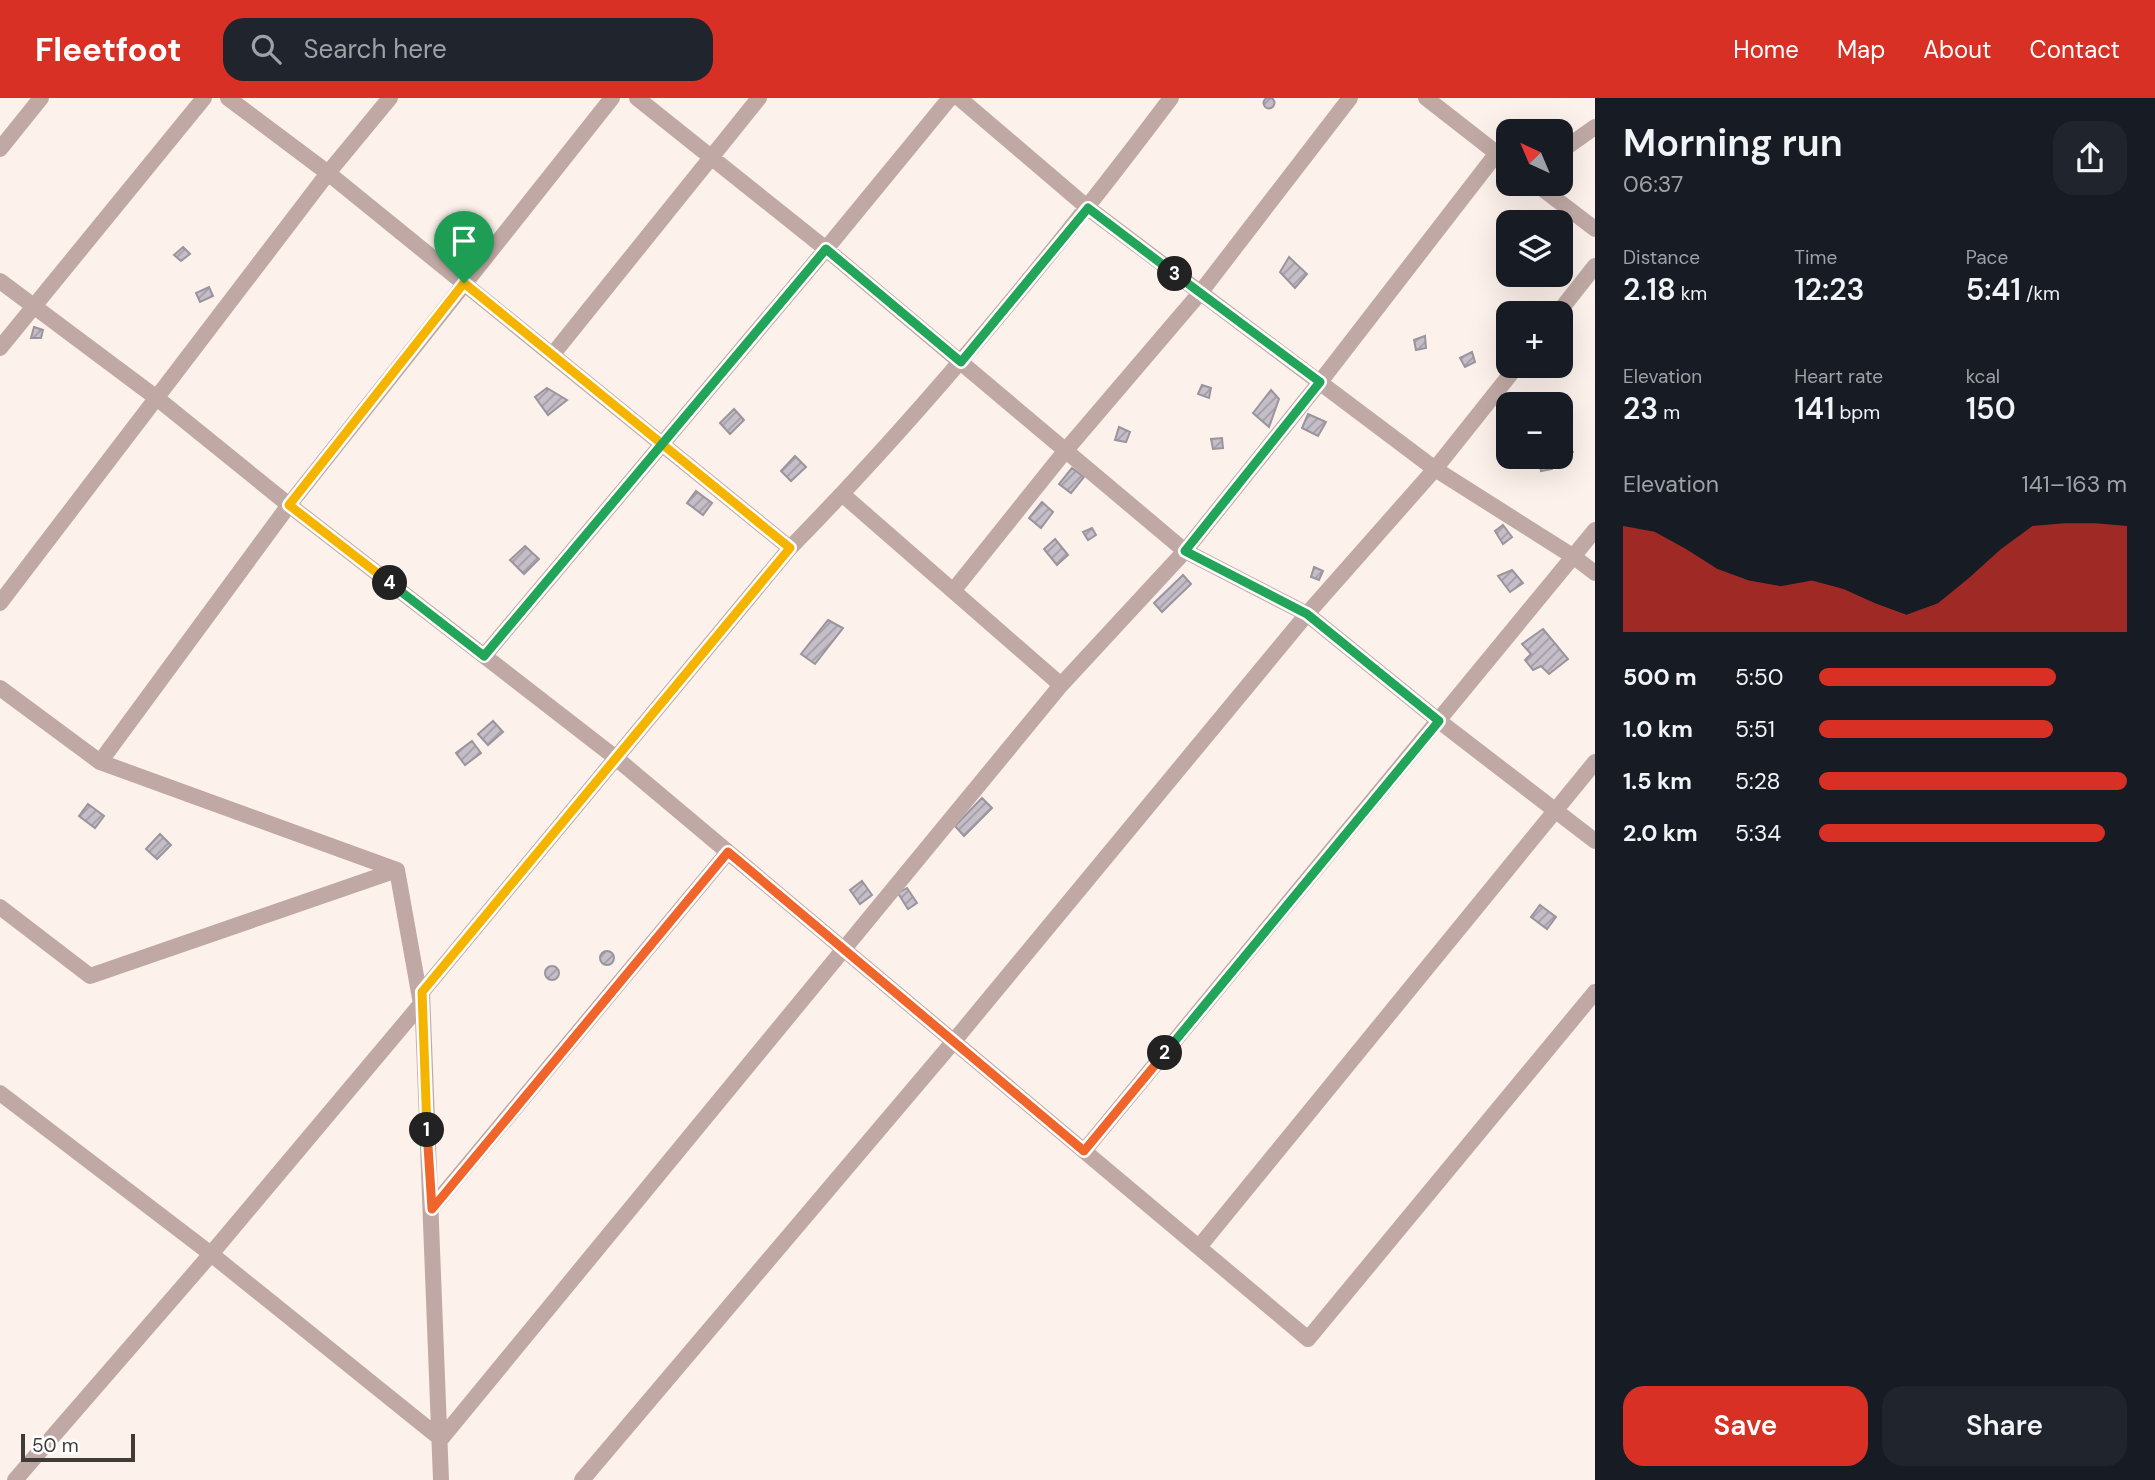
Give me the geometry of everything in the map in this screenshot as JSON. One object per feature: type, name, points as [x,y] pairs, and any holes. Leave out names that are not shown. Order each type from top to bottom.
[{"type":"street","points":[[0,149],[41,98]]},
{"type":"street","points":[[0,348],[204,98]]},
{"type":"street","points":[[228,98],[328,173],[790,548]]},
{"type":"street","points":[[0,603],[328,173],[390,98]]},
{"type":"street","points":[[100,762],[289,505],[612,98]]},
{"type":"street","points":[[637,98],[826,249],[1185,551],[1307,614],[1439,721],[1595,841]]},
{"type":"street","points":[[552,354],[759,98]]},
{"type":"street","points":[[484,656],[950,98]]},
{"type":"street","points":[[959,98],[1088,208],[1435,469],[1595,573]]},
{"type":"street","points":[[15,1480],[211,1254],[421,1004],[422,992],[790,548],[961,362],[1088,208],[1171,98]]},
{"type":"street","points":[[953,592],[1066,450],[1200,293],[1350,98]]},
{"type":"street","points":[[1434,100],[1496,152]]},
{"type":"street","points":[[1573,143],[1595,127]]},
{"type":"street","points":[[441,1439],[1060,685],[1185,551],[1496,167]]},
{"type":"street","points":[[1552,196],[1595,229]]},
{"type":"street","points":[[1567,301],[1595,266]]},
{"type":"street","points":[[0,281],[158,398],[289,505],[616,758],[1308,1339],[1595,992]]},
{"type":"street","points":[[582,1480],[954,1041],[1307,614],[1435,469],[1507,378]]},
{"type":"street","points":[[842,494],[1060,685]]},
{"type":"street","points":[[1084,1151],[1595,530]]},
{"type":"street","points":[[0,688],[100,762],[397,870]]},
{"type":"street","points":[[1199,1247],[1595,762]]},
{"type":"street","points":[[432,1209],[728,852]]},
{"type":"street","points":[[397,870],[421,1004],[442,1480]]},
{"type":"street","points":[[0,907],[90,976],[397,870]]},
{"type":"street","points":[[0,1093],[211,1254],[441,1439]]},
{"type":"building","points":[[1269,98],[1273,99],[1273,107],[1269,108],[1265,107],[1264,103],[1265,99]]},
{"type":"building","points":[[183,247],[190,254],[181,261],[174,255]]},
{"type":"building","points":[[1289,257],[1307,274],[1295,288],[1280,272]]},
{"type":"building","points":[[209,287],[213,296],[200,302],[196,293]]},
{"type":"building","points":[[34,327],[43,330],[41,338],[31,338]]},
{"type":"building","points":[[1425,336],[1426,348],[1416,350],[1414,340]]},
{"type":"building","points":[[1472,352],[1475,362],[1465,367],[1460,358]]},
{"type":"building","points":[[1202,385],[1211,388],[1209,398],[1198,394]]},
{"type":"building","points":[[547,388],[567,400],[548,415],[535,397]]},
{"type":"building","points":[[1271,390],[1279,399],[1269,427],[1253,413]]},
{"type":"building","points":[[734,409],[744,420],[730,434],[720,423]]},
{"type":"building","points":[[1308,414],[1326,422],[1318,436],[1302,428]]},
{"type":"building","points":[[1119,427],[1130,432],[1126,442],[1115,440]]},
{"type":"building","points":[[1222,438],[1223,448],[1213,449],[1211,439]]},
{"type":"building","points":[[795,456],[806,467],[791,481],[781,471]]},
{"type":"building","points":[[1072,468],[1084,477],[1071,493],[1059,484]]},
{"type":"building","points":[[696,491],[712,503],[703,515],[687,503]]},
{"type":"building","points":[[1042,502],[1053,512],[1041,528],[1029,518]]},
{"type":"building","points":[[1503,525],[1512,537],[1503,544],[1495,531]]},
{"type":"building","points":[[1092,528],[1096,535],[1088,540],[1083,532]]},
{"type":"building","points":[[1055,539],[1068,555],[1057,565],[1044,549]]},
{"type":"building","points":[[525,546],[539,559],[524,574],[510,560]]},
{"type":"building","points":[[1314,567],[1323,571],[1319,580],[1311,577]]},
{"type":"building","points":[[1512,570],[1523,583],[1510,592],[1498,576]]},
{"type":"building","points":[[1183,575],[1191,584],[1162,612],[1154,603]]},
{"type":"building","points":[[828,620],[843,628],[815,664],[801,654]]},
{"type":"building","points":[[1543,629],[1568,659],[1549,674],[1541,666],[1533,670],[1525,660],[1531,654],[1522,644]]},
{"type":"building","points":[[493,721],[503,732],[488,745],[478,734]]},
{"type":"building","points":[[472,741],[481,753],[465,765],[456,753]]},
{"type":"building","points":[[982,798],[992,808],[964,836],[955,826]]},
{"type":"building","points":[[88,804],[104,816],[95,828],[79,816]]},
{"type":"building","points":[[160,834],[171,845],[157,859],[146,849]]},
{"type":"building","points":[[862,881],[872,895],[860,904],[850,890]]},
{"type":"building","points":[[907,888],[917,903],[908,909],[898,893]]},
{"type":"building","points":[[1540,905],[1556,917],[1547,929],[1531,917]]},
{"type":"building","points":[[607,951],[612,953],[612,963],[607,965],[602,963],[600,958],[602,953]]},
{"type":"building","points":[[552,966],[557,968],[557,978],[552,980],[547,978],[545,973],[547,968]]},
{"type":"route","points":[[464,283],[289,505],[484,656],[662,445],[826,249],[961,362],[1088,208],[1320,382],[1185,551],[1307,614],[1439,721],[1084,1151],[728,852],[432,1209],[422,992],[790,548],[662,445],[464,283]]}]
